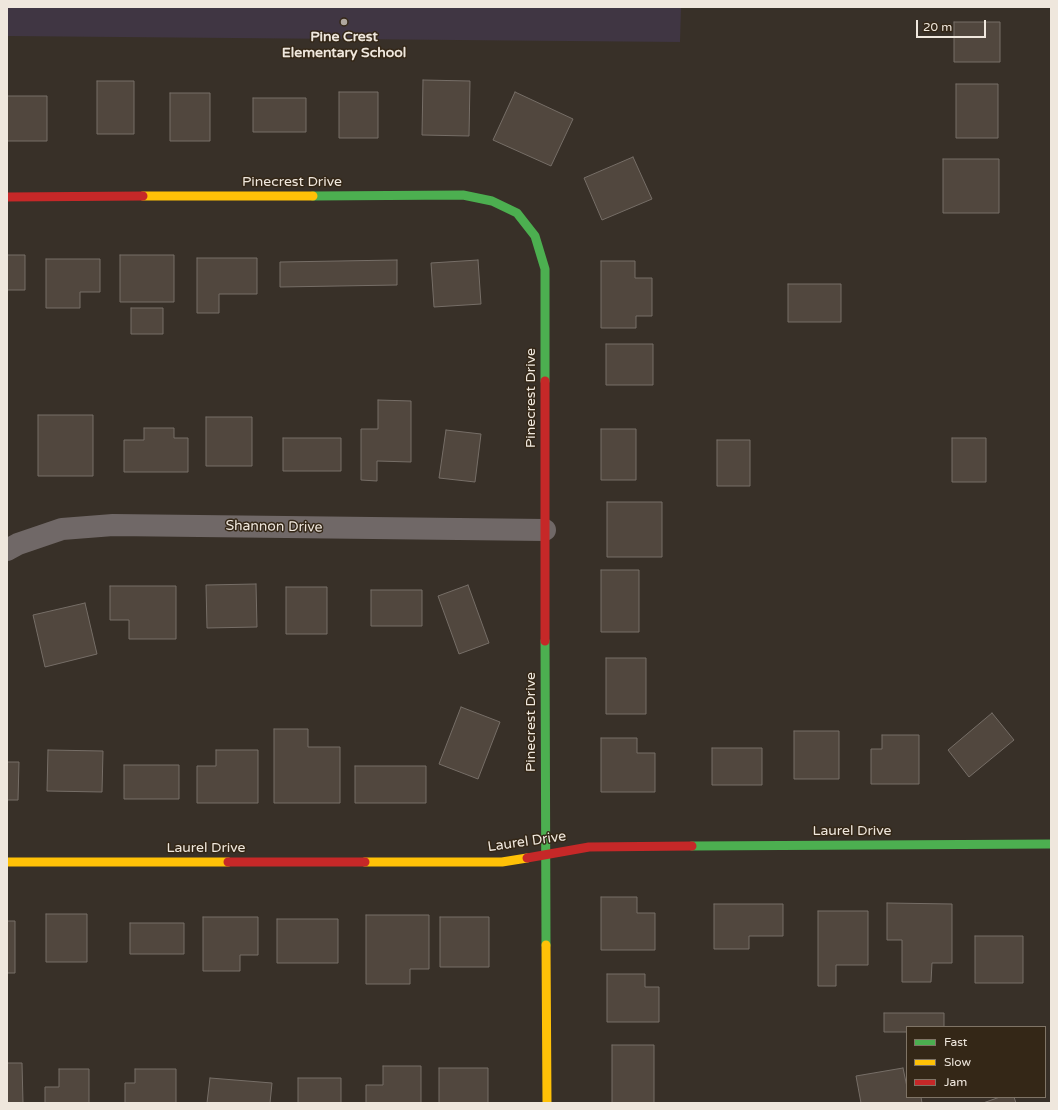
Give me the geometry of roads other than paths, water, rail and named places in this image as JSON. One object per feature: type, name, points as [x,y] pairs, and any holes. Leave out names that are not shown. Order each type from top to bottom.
[{"type":"street","name":"Pinecrest Drive","points":[[7,197],[463,195],[492,201],[518,213],[535,236],[544,269],[547,1103]]},
{"type":"street","name":"Shannon Drive","points":[[7,550],[18,544],[62,529],[114,525],[544,530]]},
{"type":"street","name":"Laurel Drive","points":[[7,862],[502,862],[589,847],[1051,844]]},
{"type":"place","name":"Pine Crest Elementary School","points":[[344,22]]}]
